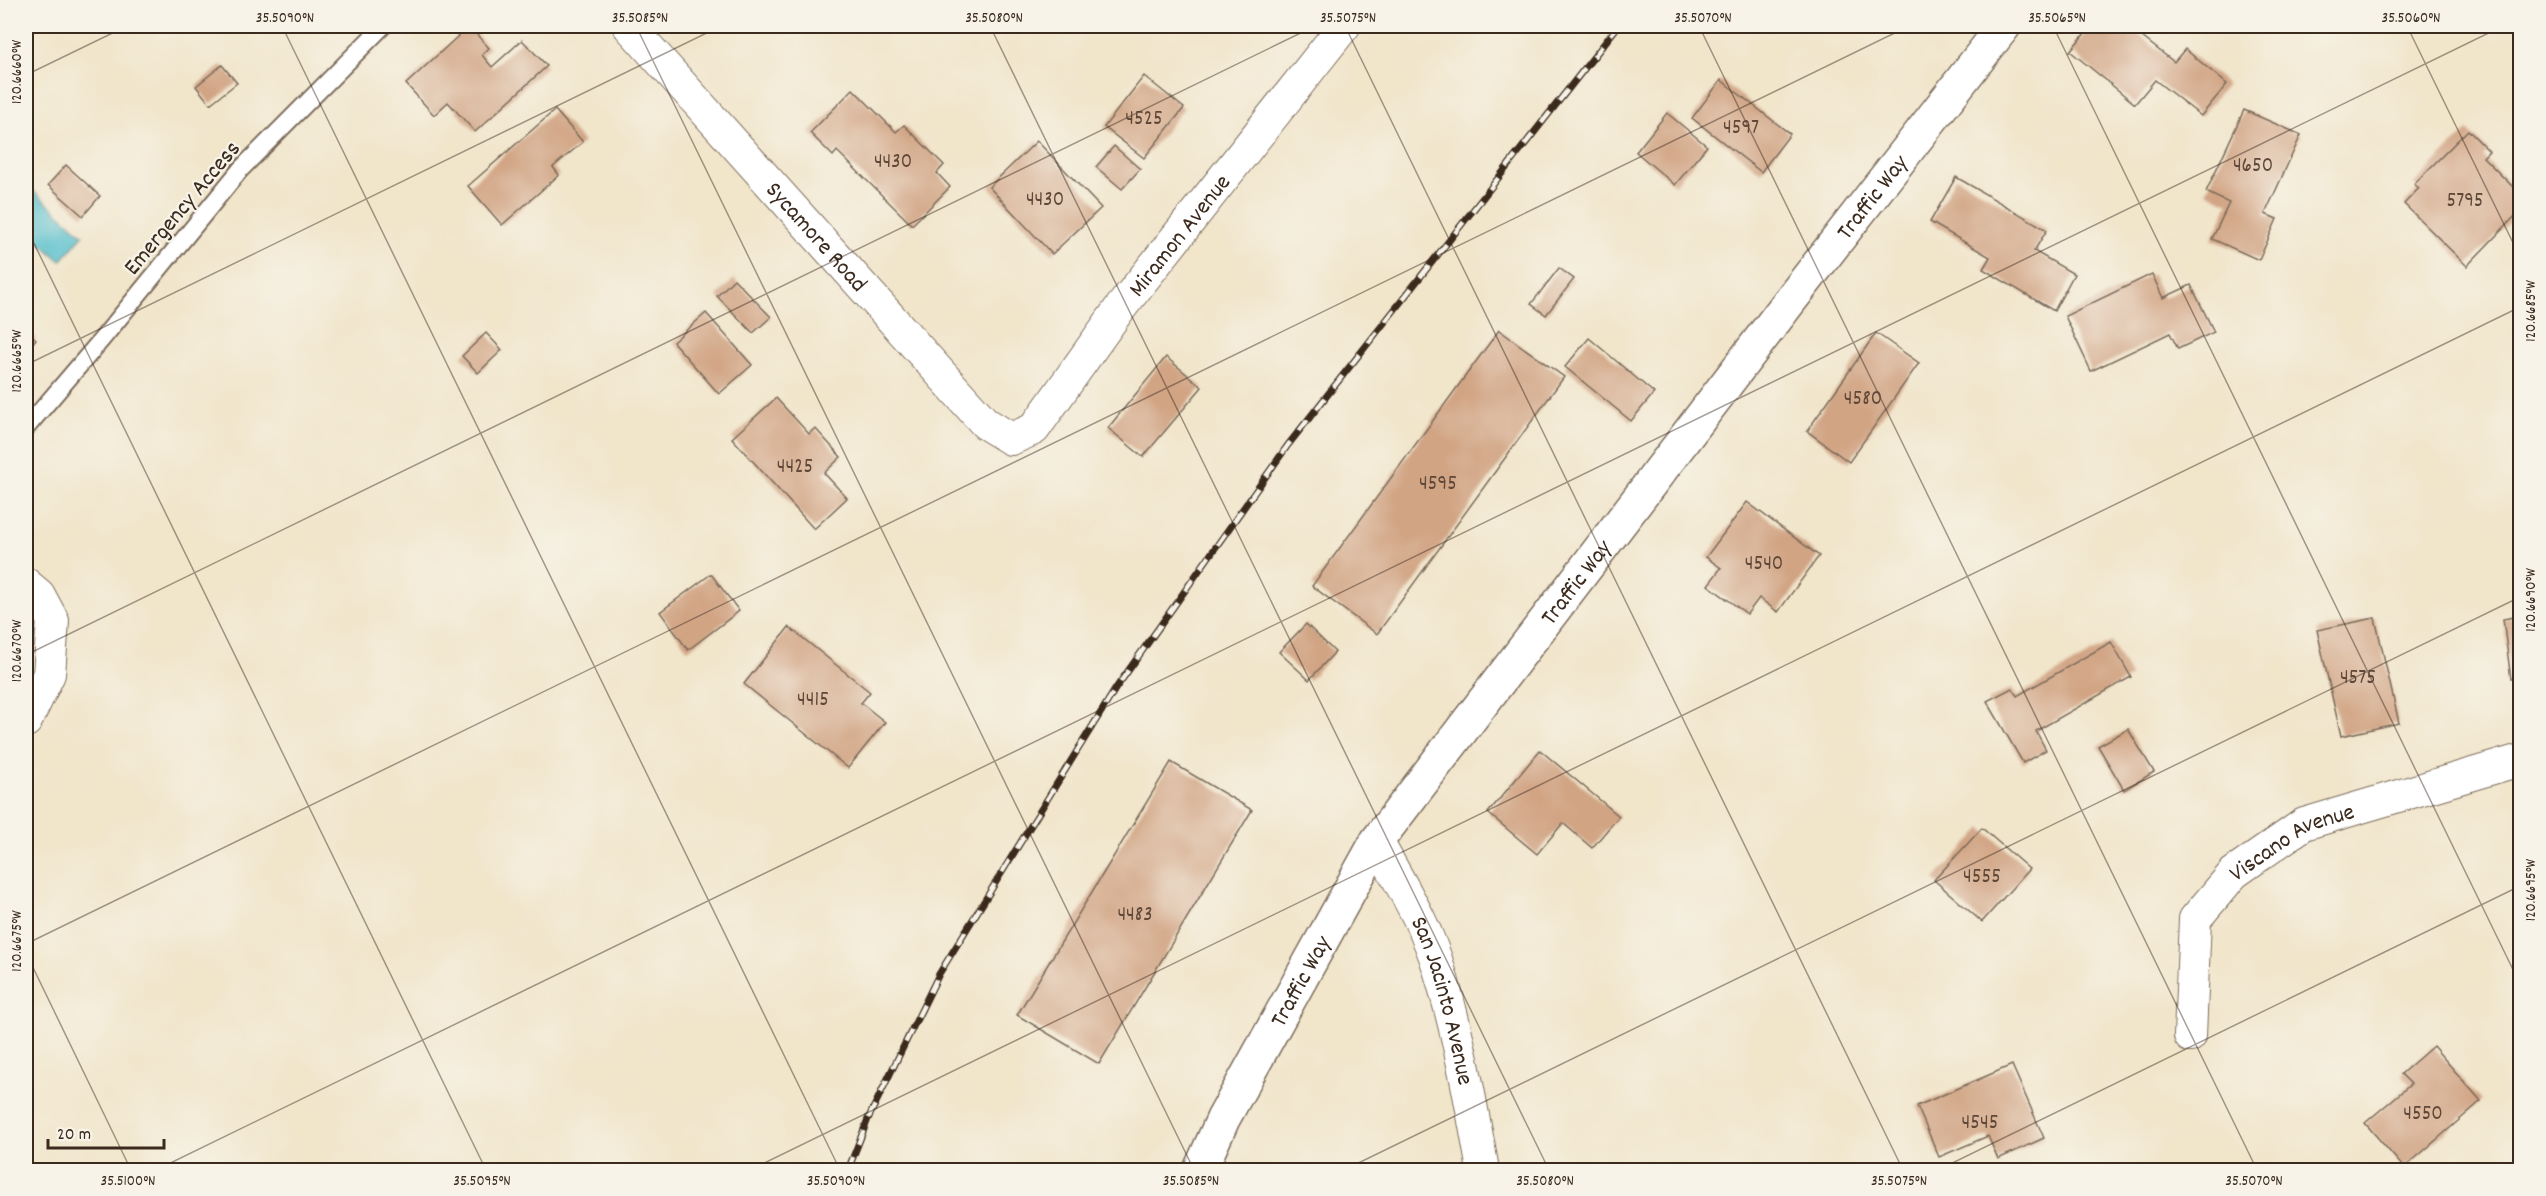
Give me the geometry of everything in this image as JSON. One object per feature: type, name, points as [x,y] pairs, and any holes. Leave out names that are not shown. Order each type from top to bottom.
[{"type":"street","name":"Sycamore Road","points":[[628,26],[985,423],[1011,439]]},
{"type":"street","name":"Miramon Avenue","points":[[1011,439],[1034,429],[1118,311],[1344,26]]},
{"type":"street","name":"Traffic Way","points":[[1200,1170],[1223,1119],[1377,842],[1788,302],[2004,26]]},
{"type":"street","points":[[26,584],[39,596],[53,621],[49,675],[26,721]]},
{"type":"street","name":"Viscano Avenue","points":[[2190,1036],[2195,919],[2234,873],[2304,824],[2520,760]]},
{"type":"street","name":"San Jacinto Avenue","points":[[1377,842],[1410,902],[1439,967],[1483,1170]]},
{"type":"lane","name":"Emergency Access","points":[[26,428],[240,170],[383,26]]},
{"type":"water","points":[[30,188],[83,235],[61,261],[26,231],[26,194]]},
{"type":"building","points":[[469,26],[489,48],[482,55],[492,67],[522,40],[547,66],[475,132],[448,102],[434,115],[406,84]]},
{"type":"building","points":[[2091,26],[2128,26],[2174,62],[2185,49],[2227,84],[2201,116],[2155,80],[2135,104],[2070,51]]},
{"type":"building","points":[[222,65],[237,83],[210,104],[196,86]]},
{"type":"building","points":[[1144,76],[1184,108],[1144,158],[1104,127]]},
{"type":"building","points":[[1721,80],[1790,134],[1761,172],[1692,118]]},
{"type":"building","points":[[853,89],[896,132],[904,125],[944,165],[937,173],[950,187],[912,225],[837,151],[833,156],[810,133]]},
{"type":"building","points":[[555,110],[583,142],[553,167],[559,175],[502,225],[468,186]]},
{"type":"building","points":[[2244,110],[2301,135],[2265,214],[2277,219],[2259,260],[2212,239],[2229,203],[2206,192]]},
{"type":"building","points":[[1667,113],[1707,146],[1675,185],[1636,152]]},
{"type":"building","points":[[2468,130],[2489,151],[2483,157],[2520,194],[2520,211],[2467,266],[2404,204],[2419,188],[2414,184]]},
{"type":"building","points":[[1037,141],[1101,208],[1052,254],[989,187]]},
{"type":"building","points":[[1114,146],[1140,169],[1122,189],[1096,167]]},
{"type":"building","points":[[66,165],[100,196],[83,216],[48,185]]},
{"type":"building","points":[[1956,177],[2047,230],[2034,251],[2074,274],[2054,311],[1983,269],[1990,257],[1930,222]]},
{"type":"building","points":[[1559,268],[1574,279],[1546,315],[1531,304]]},
{"type":"building","points":[[2152,274],[2163,298],[2191,285],[2214,332],[2178,349],[2170,333],[2091,371],[2065,316]]},
{"type":"building","points":[[734,279],[771,317],[753,333],[717,296]]},
{"type":"building","points":[[706,313],[752,365],[719,394],[673,342]]},
{"type":"building","points":[[26,330],[36,339],[26,351]]},
{"type":"building","points":[[1499,330],[1564,377],[1377,634],[1312,586]]},
{"type":"building","points":[[486,333],[502,350],[478,373],[462,356]]},
{"type":"building","points":[[1876,333],[1919,363],[1849,462],[1807,431]]},
{"type":"building","points":[[1589,338],[1654,393],[1631,421],[1565,367]]},
{"type":"building","points":[[1166,357],[1202,387],[1143,457],[1108,428]]},
{"type":"building","points":[[776,398],[809,434],[815,428],[841,457],[824,473],[847,498],[814,529],[732,438]]},
{"type":"building","points":[[1747,502],[1819,556],[1778,612],[1759,598],[1747,614],[1708,585],[1721,568],[1706,557]]},
{"type":"building","points":[[711,574],[739,611],[688,650],[660,612]]},
{"type":"building","points":[[2520,616],[2520,677],[2511,679],[2503,619]]},
{"type":"building","points":[[2375,618],[2399,723],[2341,736],[2317,630]]},
{"type":"building","points":[[1306,624],[1335,652],[1309,680],[1279,652]]},
{"type":"building","points":[[789,627],[870,692],[861,703],[885,722],[848,768],[744,684]]},
{"type":"building","points":[[2111,642],[2131,677],[2036,731],[2046,750],[2023,763],[1987,701],[2012,688],[2017,696]]},
{"type":"building","points":[[2128,729],[2154,772],[2124,790],[2098,746]]},
{"type":"building","points":[[1540,750],[1619,816],[1592,848],[1563,823],[1537,854],[1488,813]]},
{"type":"building","points":[[1171,762],[1252,810],[1099,1064],[1017,1015]]},
{"type":"building","points":[[1982,828],[2029,869],[1982,922],[1934,880]]},
{"type":"building","points":[[2433,1046],[2481,1101],[2404,1168],[2365,1123],[2411,1084],[2401,1074]]},
{"type":"building","points":[[2012,1065],[2044,1138],[1998,1159],[1988,1136],[1939,1157],[1917,1106]]},
{"type":"railway","points":[[848,1170],[868,1119],[939,974],[1116,688],[1288,445],[1618,26]]}]
